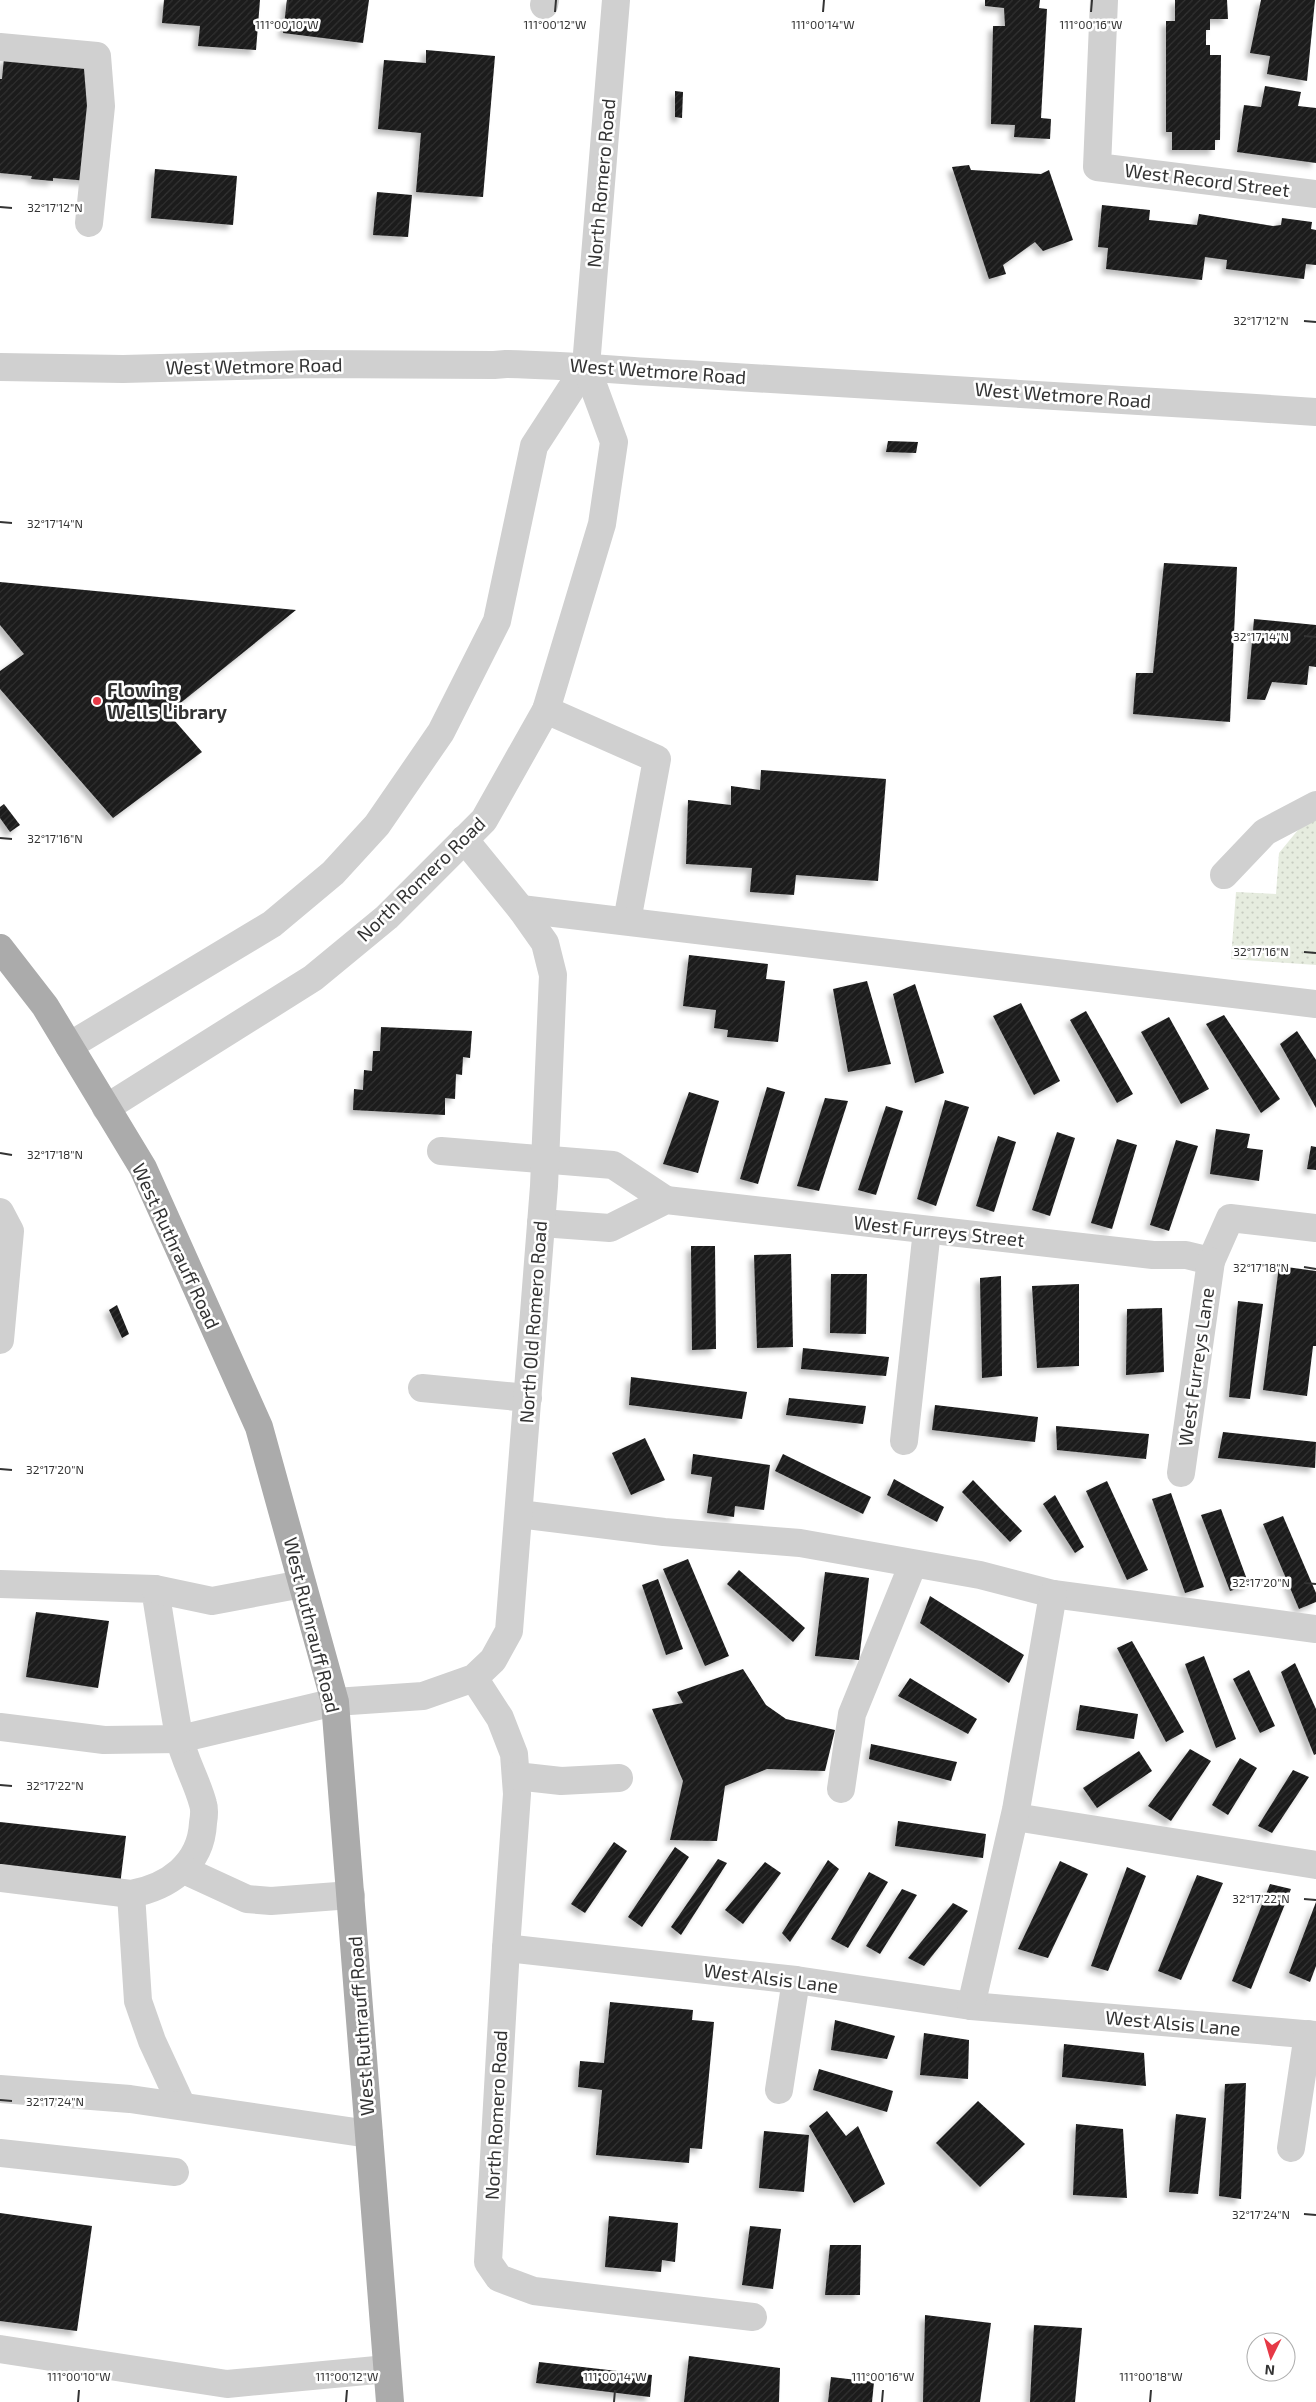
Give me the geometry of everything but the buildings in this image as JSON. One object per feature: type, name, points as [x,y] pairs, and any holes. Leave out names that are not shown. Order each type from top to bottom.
[{"type":"main road","name":"West Ruthrauff Road","points":[[0,948],[45,1006],[143,1168],[259,1427],[335,1702],[390,2402]]},
{"type":"street","name":"North Romero Road","points":[[106,1108],[313,978],[386,917],[484,820],[546,710],[602,524],[614,442],[586,366],[616,0]]},
{"type":"street","name":"West Record Street","points":[[1104,0],[1097,167],[1316,194]]},
{"type":"street","points":[[0,47],[97,56],[101,106],[89,222]]},
{"type":"street","name":"West Wetmore Road","points":[[0,367],[123,369],[345,364],[586,366],[683,374],[929,386],[1316,412]]},
{"type":"street","name":"North Romero Road","points":[[69,1046],[272,924],[333,873],[377,826],[441,732],[497,621],[534,446],[586,366]]},
{"type":"street","points":[[546,710],[657,759],[626,921]]},
{"type":"street","points":[[1224,875],[1264,832],[1316,805]]},
{"type":"street","name":"North Old Romero Road","points":[[0,1727],[104,1740],[180,1739],[335,1702],[423,1696],[474,1678],[493,1660],[509,1631],[541,1223],[553,976],[546,943],[521,908],[464,839]]},
{"type":"street","points":[[521,908],[1316,1004]]},
{"type":"street","points":[[441,1151],[545,1161],[613,1165],[666,1200],[610,1228],[541,1223]]},
{"type":"street","name":"West Furreys Street","points":[[666,1200],[1153,1255],[1186,1255],[1211,1261]]},
{"type":"street","points":[[0,1212],[10,1231],[0,1340]]},
{"type":"street","points":[[1211,1261],[1230,1218],[1316,1228]]},
{"type":"street","points":[[904,1441],[927,1230]]},
{"type":"street","name":"West Furreys Lane","points":[[1181,1473],[1211,1261]]},
{"type":"street","points":[[422,1388],[528,1398]]},
{"type":"street","points":[[519,1514],[664,1532],[800,1543],[980,1575],[1053,1594],[1316,1629]]},
{"type":"street","points":[[841,1789],[852,1714],[913,1564]]},
{"type":"street","points":[[0,1584],[155,1589],[212,1601],[302,1584]]},
{"type":"street","points":[[0,1878],[131,1894],[166,1883],[184,1870],[197,1852],[203,1831],[204,1807],[180,1739],[155,1589]]},
{"type":"street","points":[[971,2006],[1015,1817],[1053,1594]]},
{"type":"street","points":[[474,1678],[500,1718],[514,1754],[517,1794],[506,1948]]},
{"type":"street","points":[[516,1776],[560,1781],[619,1778]]},
{"type":"street","points":[[1015,1817],[1316,1866]]},
{"type":"street","points":[[184,1870],[247,1898],[271,1901],[351,1895]]},
{"type":"street","points":[[131,1894],[138,2001],[152,2041],[182,2106]]},
{"type":"street","name":"North Romero Road","points":[[506,1948],[488,2262],[499,2278],[534,2291],[753,2317]]},
{"type":"street","name":"West Alsis Lane","points":[[506,1948],[796,1980],[971,2006],[1312,2034]]},
{"type":"street","points":[[779,2090],[796,1980]]},
{"type":"street","points":[[1291,2148],[1312,2034]]},
{"type":"street","points":[[0,2089],[130,2098],[369,2134]]},
{"type":"street","points":[[0,2154],[175,2172]]},
{"type":"street","points":[[0,2349],[227,2384],[388,2369]]},
{"type":"shaded area","points":[[1307,819],[1316,820],[1316,965],[1231,959],[1236,892],[1276,894],[1279,853]]},
{"type":"place","name":"Flowing Wells Library","points":[[97,701]]}]
